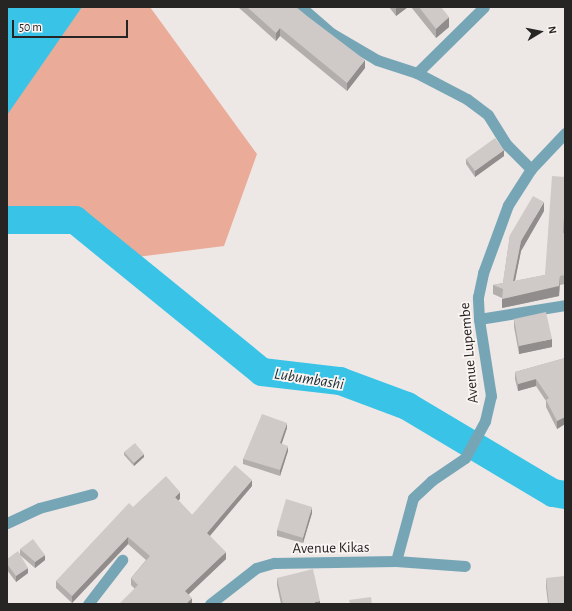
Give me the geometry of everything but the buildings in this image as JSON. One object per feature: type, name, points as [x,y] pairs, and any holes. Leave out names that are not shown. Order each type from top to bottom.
[{"type":"street","points":[[301,7],[331,33],[377,60],[417,73],[453,90],[483,111],[507,145],[531,169]]},
{"type":"street","points":[[417,73],[484,7]]},
{"type":"street","name":"Avenue Lupembe","points":[[396,562],[413,498],[431,481],[465,458],[482,429],[490,396],[479,319],[482,279],[498,228],[531,169],[565,132]]},
{"type":"street","points":[[479,319],[565,305]]},
{"type":"street","points":[[7,523],[39,508],[92,494]]},
{"type":"street","points":[[88,604],[122,560]]},
{"type":"street","name":"Avenue Kikas","points":[[210,604],[264,564],[396,562],[465,566]]},
{"type":"shaded area","points":[[7,7],[150,7],[257,154],[224,246],[137,257],[79,217],[7,219]]},
{"type":"water","points":[[7,7],[82,7],[7,115]]},
{"type":"waterway","name":"Lubumbashi","points":[[7,220],[75,220],[262,372],[340,381],[407,406],[553,493],[565,495]]}]
